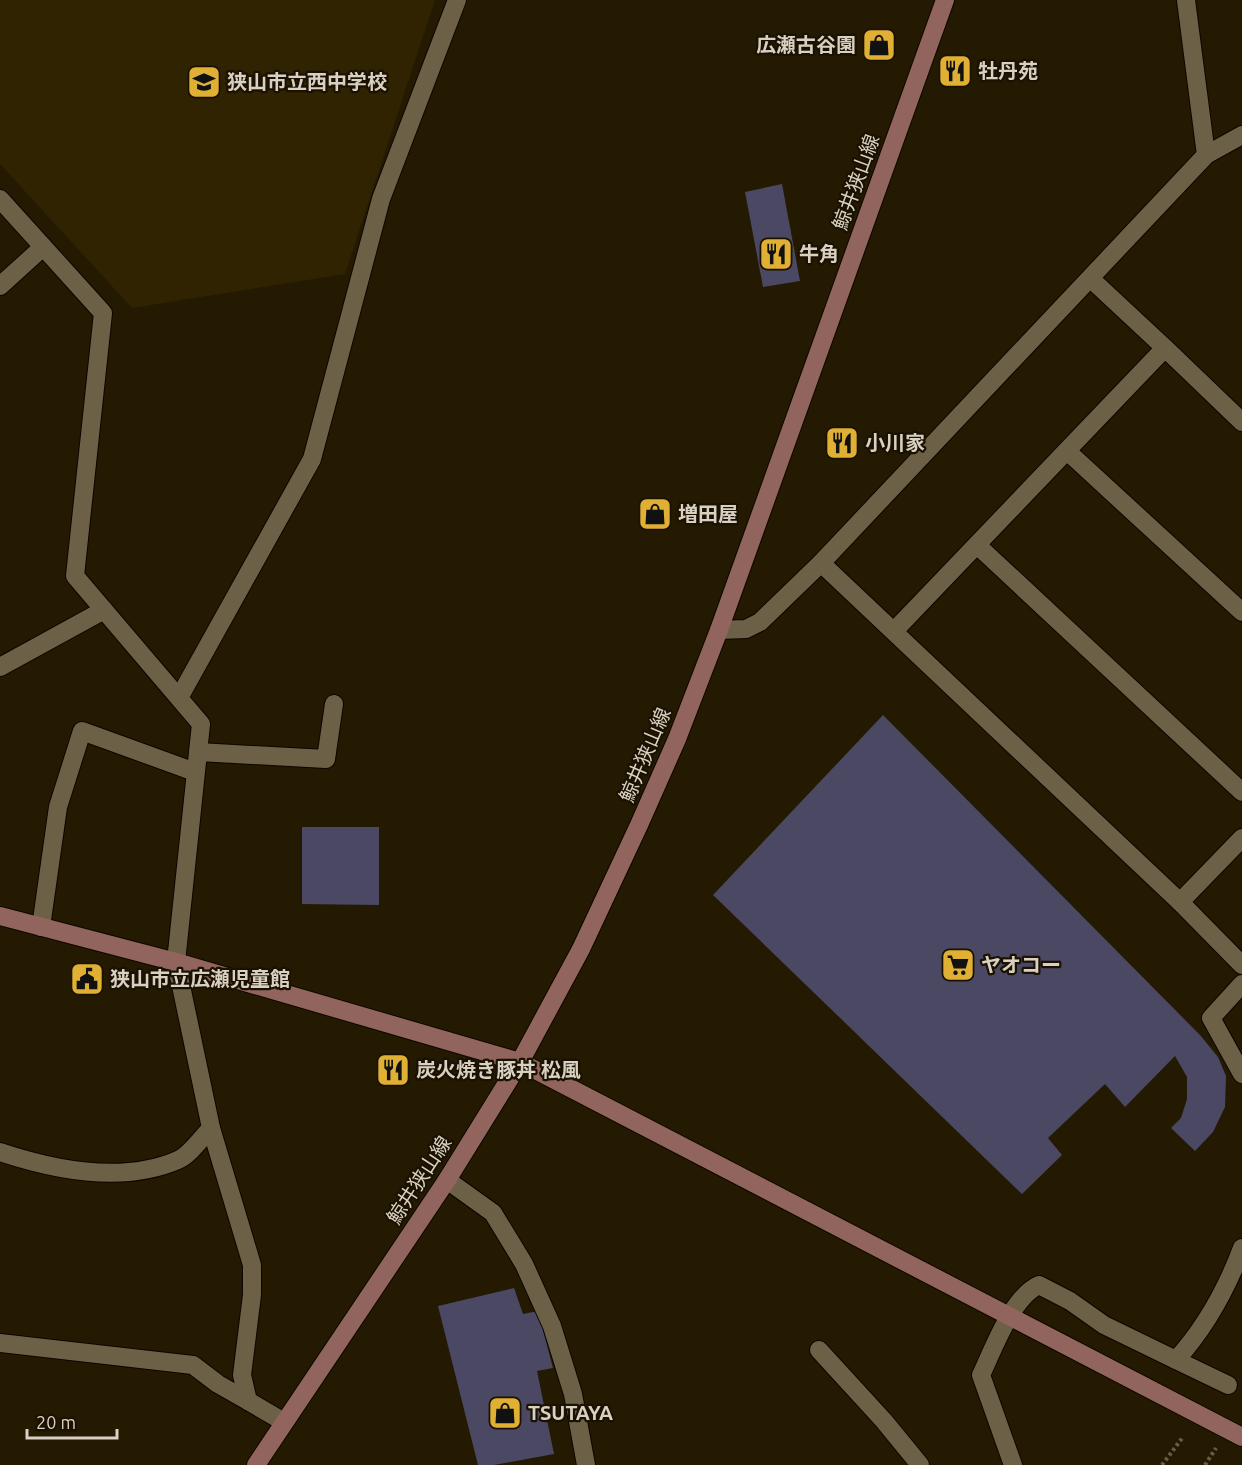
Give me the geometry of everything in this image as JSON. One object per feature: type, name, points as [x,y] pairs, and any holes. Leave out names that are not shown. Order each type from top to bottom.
[{"type":"main road","name":"鯨井狭山線","points":[[256,1465],[447,1180],[520,1062],[581,949],[677,739],[719,630],[945,0]]},
{"type":"main road","points":[[0,916],[176,962],[520,1062],[1242,1437]]},
{"type":"street","points":[[180,696],[312,459],[381,199],[457,0]]},
{"type":"street","points":[[1186,0],[1206,155]]},
{"type":"street","points":[[719,630],[746,629],[760,622],[821,563],[1206,155],[1242,135]]},
{"type":"street","points":[[0,198],[102,313],[75,576],[180,696],[201,724],[176,962],[211,1128],[252,1265],[252,1295],[242,1375],[248,1401]]},
{"type":"street","points":[[0,286],[44,247]]},
{"type":"street","points":[[1091,279],[1242,422]]},
{"type":"street","points":[[895,630],[1165,348]]},
{"type":"street","points":[[1067,451],[1242,612]]},
{"type":"street","points":[[977,545],[1242,792]]},
{"type":"street","points":[[821,563],[895,630],[1180,902],[1242,965]]},
{"type":"street","points":[[0,667],[104,610]]},
{"type":"street","points":[[198,752],[326,759],[334,704]]},
{"type":"street","points":[[41,927],[58,807],[82,732],[195,772]]},
{"type":"street","points":[[1180,902],[1242,838]]},
{"type":"street","points":[[1242,984],[1212,1017],[1242,1074]]},
{"type":"street","points":[[0,1152],[38,1164],[123,1174],[180,1160],[211,1128]]},
{"type":"street","points":[[447,1180],[493,1213],[524,1264],[552,1326],[573,1394],[586,1465]]},
{"type":"street","points":[[1176,1360],[1191,1344],[1214,1306],[1234,1270],[1242,1248]]},
{"type":"street","points":[[1013,1465],[981,1375],[1009,1318],[1032,1288],[1039,1285],[1070,1301],[1104,1325],[1228,1385]]},
{"type":"street","points":[[0,1343],[193,1365],[218,1384],[284,1422]]},
{"type":"street","points":[[819,1350],[884,1421],[920,1465]]},
{"type":"path","points":[[1162,1465],[1183,1437]]},
{"type":"path","points":[[1205,1465],[1211,1455]]},
{"type":"shaded area","name":"狭山市立西中学校","points":[[0,0],[435,0],[345,274],[132,308],[0,164]]},
{"type":"building","name":"牛角","points":[[782,184],[800,281],[763,287],[745,192]]},
{"type":"building","name":"ヤオコー","points":[[883,715],[1200,1035],[1218,1057],[1226,1076],[1225,1107],[1213,1132],[1195,1151],[1171,1128],[1181,1118],[1187,1099],[1187,1077],[1175,1056],[1125,1107],[1105,1084],[1048,1138],[1062,1155],[1022,1194],[713,895]]},
{"type":"building","points":[[302,827],[379,827],[379,905],[302,904]]},
{"type":"building","name":"TSUTAYA","points":[[514,1288],[523,1314],[538,1311],[553,1368],[537,1371],[554,1454],[494,1465],[478,1465],[438,1306]]},
{"type":"place","name":"広瀬古谷園","points":[[879,45]]},
{"type":"place","name":"牡丹苑","points":[[955,71]]},
{"type":"place","name":"狭山市立西中学校","points":[[204,82]]},
{"type":"place","name":"牛角","points":[[776,254]]},
{"type":"place","name":"小川家","points":[[842,443]]},
{"type":"place","name":"増田屋","points":[[655,514]]},
{"type":"place","name":"ヤオコー","points":[[958,965]]},
{"type":"place","name":"狭山市立広瀬児童館","points":[[87,979]]},
{"type":"place","name":"炭火焼き豚丼 松風","points":[[393,1070]]},
{"type":"place","name":"TSUTAYA","points":[[505,1413]]}]
